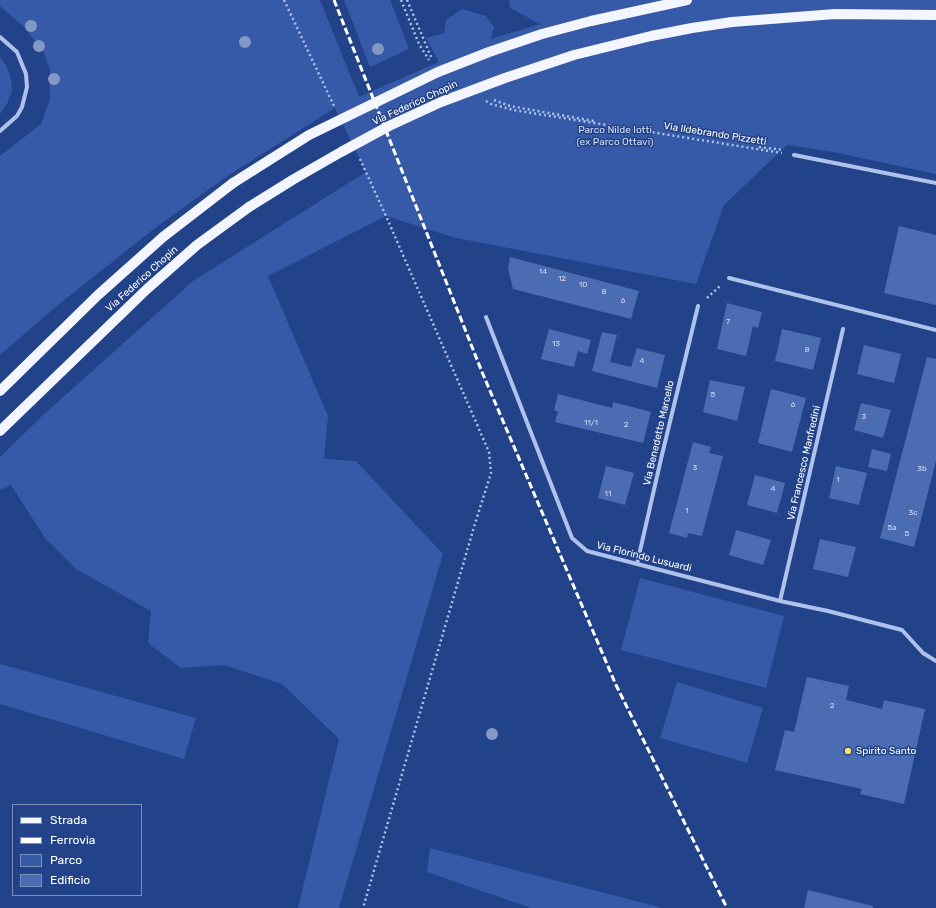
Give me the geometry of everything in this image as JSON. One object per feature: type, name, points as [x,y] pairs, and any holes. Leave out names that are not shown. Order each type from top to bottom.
[{"type":"main road","name":"Via Federico Chopin","points":[[0,391],[98,295],[163,237],[233,183],[309,135],[438,72],[489,52],[542,34],[591,21],[687,0]]},
{"type":"main road","name":"Via Federico Chopin","points":[[0,431],[148,289],[197,245],[249,207],[294,179],[389,126],[441,102],[505,78],[574,55],[650,36],[692,28],[732,22],[835,14],[936,15]]},
{"type":"street","points":[[0,37],[17,52],[26,74],[26,87],[22,107],[17,116],[0,131]]},
{"type":"street","points":[[795,155],[936,182]]},
{"type":"street","points":[[729,278],[936,330]]},
{"type":"street","name":"Via Benedetto Marcello","points":[[637,564],[698,306]]},
{"type":"street","name":"Via Florindo Lusuardi","points":[[486,317],[572,538],[587,551],[780,601],[828,611],[902,630],[923,653],[936,661]]},
{"type":"street","name":"Via Francesco Manfredini","points":[[780,601],[843,329]]},
{"type":"path","points":[[284,0],[335,108]]},
{"type":"path","points":[[401,0],[419,44],[433,65]]},
{"type":"path","points":[[407,0],[432,60]]},
{"type":"path","points":[[485,96],[510,106],[617,126]]},
{"type":"path","name":"Via Ildebrando Pizzetti","points":[[484,100],[491,104],[513,110],[698,139],[788,151],[795,155]]},
{"type":"path","points":[[359,158],[386,216],[489,452],[491,473],[363,908]]},
{"type":"path","points":[[698,306],[729,278]]},
{"type":"green space","name":"Parco Nilde Iotti (ex Parco Ottavi)","points":[[0,0],[320,0],[359,97],[439,62],[426,38],[444,33],[446,20],[462,9],[486,16],[494,27],[491,39],[540,24],[510,8],[509,0],[936,0],[936,174],[833,152],[787,145],[724,205],[696,284],[456,238],[386,216],[268,276],[328,416],[324,459],[356,461],[443,554],[339,908],[298,908],[339,739],[282,684],[224,665],[181,668],[148,643],[151,611],[76,569],[45,538],[11,485],[0,490],[0,457],[42,416],[193,281],[366,172],[335,108],[229,175],[155,228],[58,305],[0,355],[0,156],[41,124],[50,99],[50,70],[43,51],[23,26],[0,6]]},
{"type":"green space","points":[[344,0],[390,0],[409,49],[370,67]]},
{"type":"green space","points":[[0,57],[6,65],[11,78],[12,91],[7,104],[0,114]]},
{"type":"green space","points":[[640,578],[784,616],[766,688],[621,650]]},
{"type":"green space","points":[[0,664],[196,718],[184,759],[0,704]]},
{"type":"green space","points":[[677,682],[763,708],[747,763],[660,738]]},
{"type":"green space","points":[[430,848],[659,908],[531,908],[427,872]]},
{"type":"building","points":[[899,226],[936,235],[936,305],[884,293]]},
{"type":"building","points":[[510,257],[639,291],[631,319],[513,289],[508,269]]},
{"type":"building","points":[[727,303],[762,312],[758,328],[753,326],[746,356],[717,349]]},
{"type":"building","points":[[549,329],[591,340],[587,354],[578,351],[574,367],[541,359]]},
{"type":"building","points":[[782,329],[821,338],[813,370],[775,361]]},
{"type":"building","points":[[602,332],[617,335],[610,362],[631,367],[637,348],[665,355],[657,388],[592,371]]},
{"type":"building","points":[[864,345],[901,354],[894,383],[857,374]]},
{"type":"building","points":[[927,357],[936,359],[936,461],[914,547],[880,538]]},
{"type":"building","points":[[710,380],[745,387],[737,421],[703,412]]},
{"type":"building","points":[[771,389],[806,398],[792,452],[758,443]]},
{"type":"building","points":[[558,394],[612,408],[613,402],[651,412],[643,443],[555,422],[558,412],[554,410]]},
{"type":"building","points":[[861,403],[891,410],[883,438],[854,430]]},
{"type":"building","points":[[693,442],[711,447],[709,453],[723,456],[702,536],[688,533],[687,538],[669,533]]},
{"type":"building","points":[[872,449],[891,454],[887,471],[868,467]]},
{"type":"building","points":[[606,466],[634,473],[625,505],[598,498]]},
{"type":"building","points":[[836,466],[867,473],[859,505],[829,498]]},
{"type":"building","points":[[755,475],[785,483],[777,513],[747,505]]},
{"type":"building","points":[[736,530],[771,540],[763,565],[729,555]]},
{"type":"building","points":[[820,539],[856,547],[848,577],[813,569]]},
{"type":"building","name":"Spirito Santo","points":[[807,677],[849,686],[846,700],[882,709],[884,700],[925,709],[904,804],[860,794],[862,789],[775,770],[785,730],[794,732]]},
{"type":"building","points":[[808,890],[873,906],[873,908],[804,908]]},
{"type":"railway","points":[[334,0],[482,372],[616,685],[727,908]]},
{"type":"place","name":"Spirito Santo","points":[[848,751]]}]
